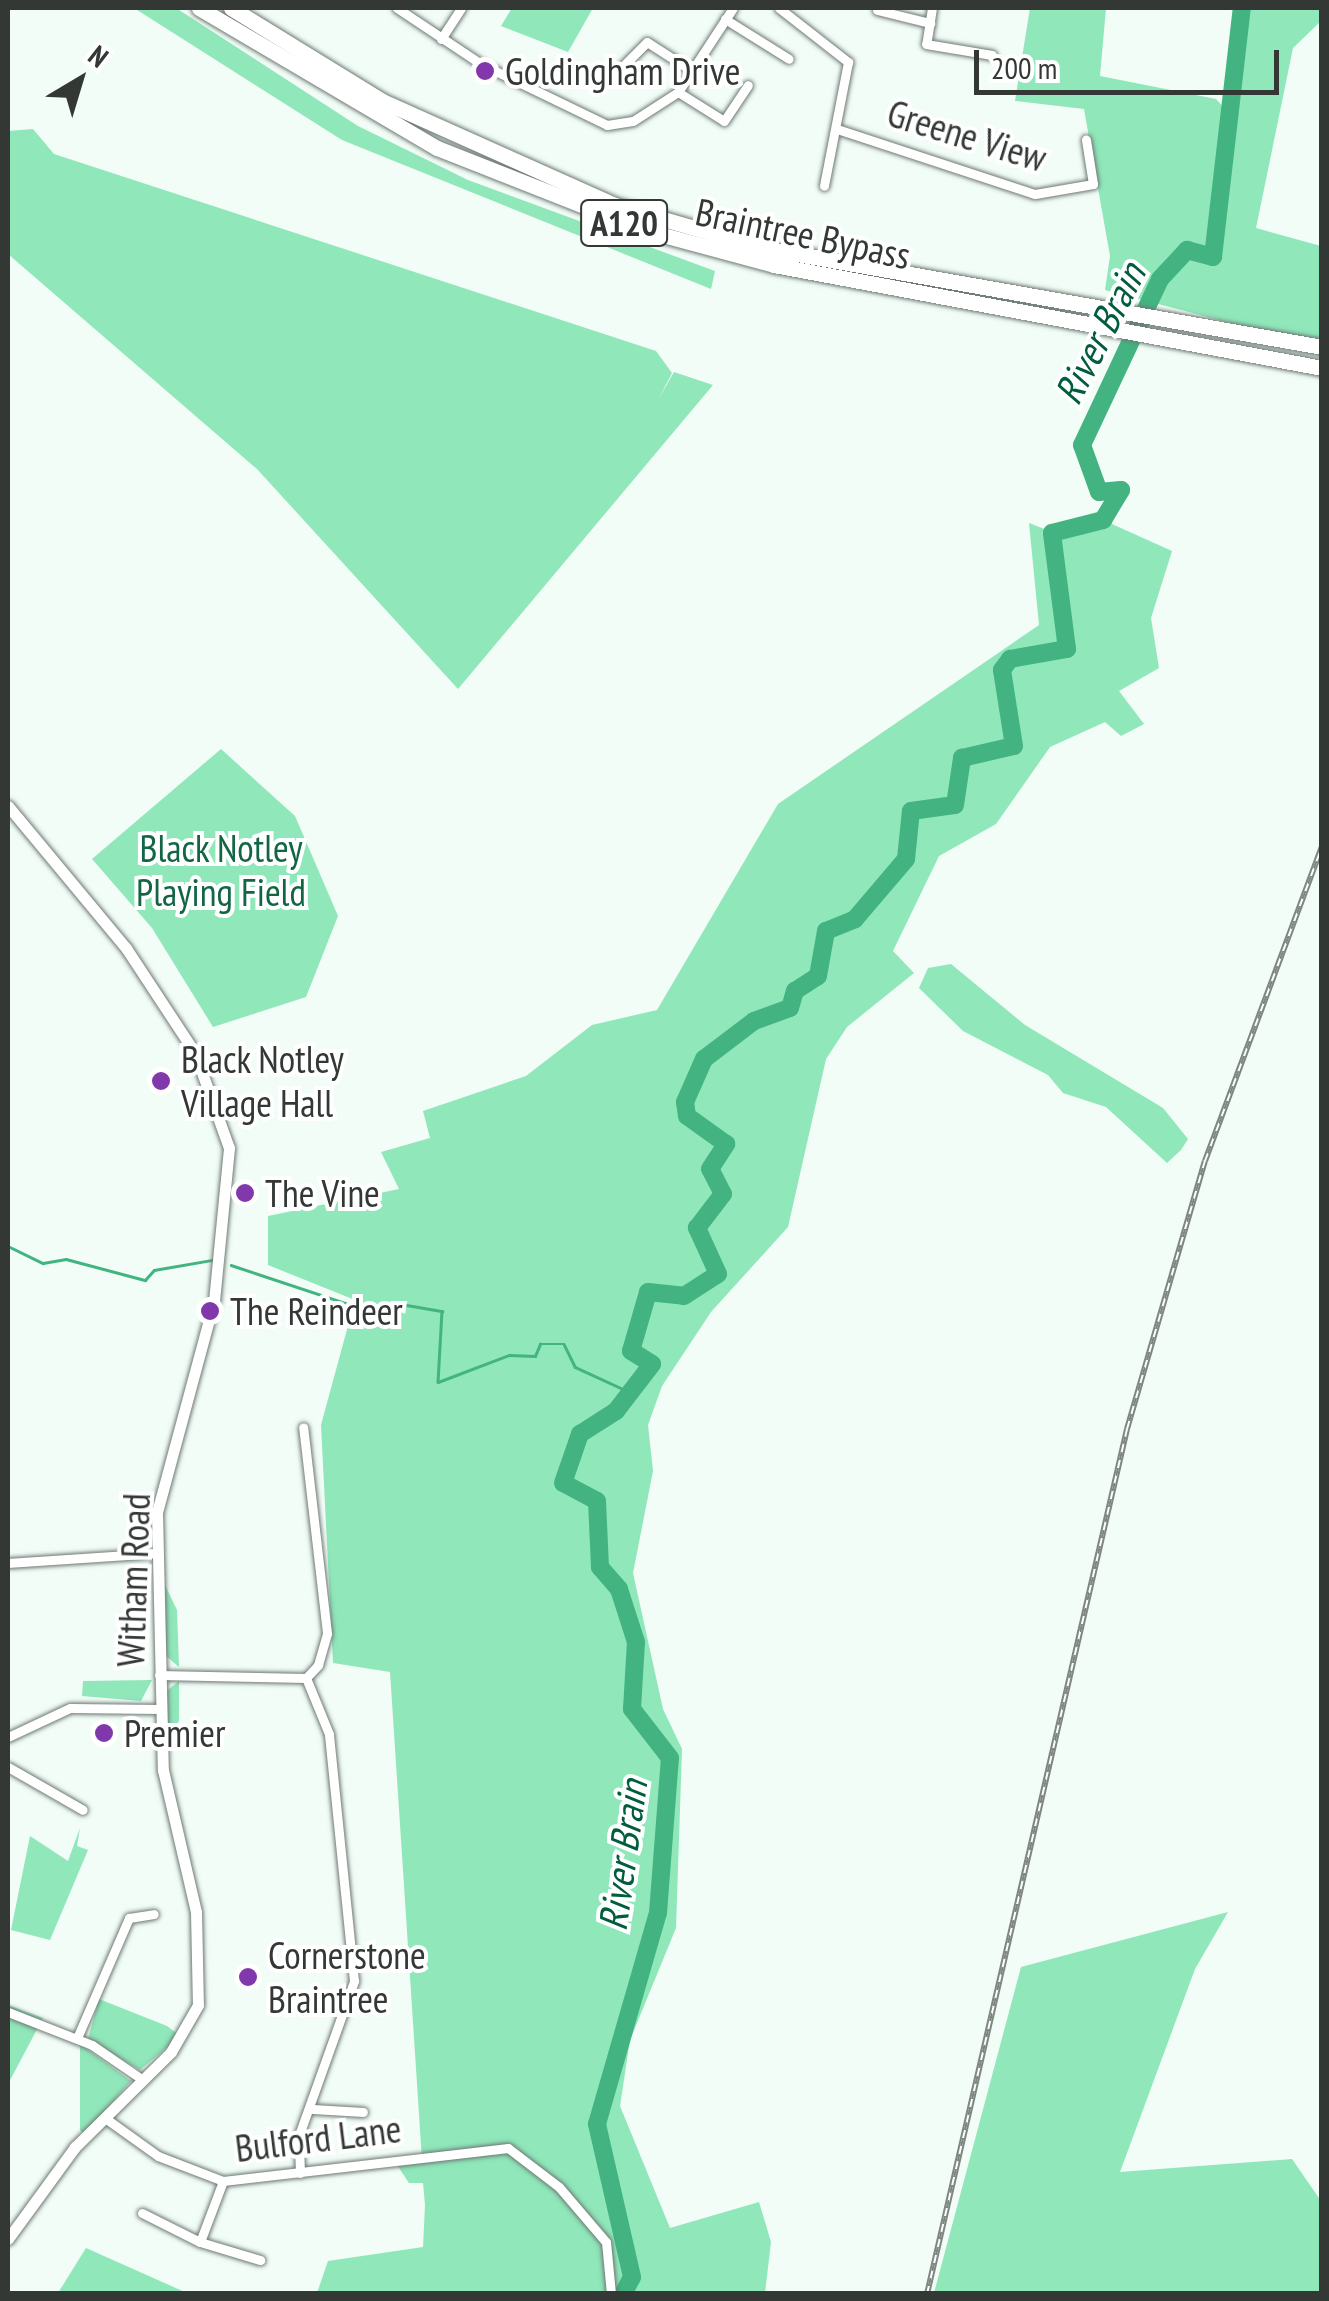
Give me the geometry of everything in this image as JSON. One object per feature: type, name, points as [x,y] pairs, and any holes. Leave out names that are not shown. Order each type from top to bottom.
[{"type":"highway","name":"Braintree Bypass","points":[[199,8],[437,148],[648,232],[774,265],[1166,335],[1322,368]]},
{"type":"highway","name":"Braintree Bypass","points":[[231,8],[395,108],[615,204],[764,248],[1095,302],[1322,348]]},
{"type":"street","points":[[397,8],[440,39],[607,125],[633,121],[678,92],[733,8]]},
{"type":"street","points":[[440,39],[461,8]]},
{"type":"street","points":[[779,8],[848,62],[824,186]]},
{"type":"street","points":[[932,8],[926,44],[992,55]]},
{"type":"street","points":[[877,10],[930,23]]},
{"type":"street","points":[[725,20],[789,59]]},
{"type":"street","points":[[617,72],[647,42],[692,71]]},
{"type":"street","points":[[678,92],[724,121],[748,85]]},
{"type":"street","name":"Greene View","points":[[838,129],[1036,194],[1093,184],[1086,140]]},
{"type":"street","name":"Witham Road","points":[[8,806],[12,818],[126,948],[192,1048],[230,1148],[228,1229],[157,1512],[160,1709],[202,1968],[192,2020],[9,2231]]},
{"type":"street","points":[[300,2173],[299,2135],[313,2108],[319,2066],[354,1981],[329,1734],[306,1678],[327,1634],[303,1426]]},
{"type":"street","points":[[8,1563],[157,1553]]},
{"type":"street","points":[[159,1675],[306,1678]]},
{"type":"street","points":[[8,1737],[70,1708],[160,1709]]},
{"type":"street","points":[[8,1767],[83,1810]]},
{"type":"street","points":[[77,2038],[129,1918],[154,1914]]},
{"type":"street","points":[[8,2012],[77,2038],[143,2080]]},
{"type":"street","points":[[313,2108],[363,2112]]},
{"type":"street","name":"Bulford Lane","points":[[105,2118],[158,2156],[223,2180],[489,2147],[508,2148],[546,2174],[606,2242],[611,2292]]},
{"type":"street","points":[[200,2242],[223,2180]]},
{"type":"street","points":[[142,2213],[200,2242],[260,2260]]},
{"type":"green space","points":[[134,8],[176,8],[358,126],[468,180],[715,271],[711,289],[342,140]]},
{"type":"green space","points":[[512,8],[593,8],[568,52],[501,26]]},
{"type":"green space","points":[[1030,8],[1106,8],[1100,76],[1216,99],[1236,121],[1246,8],[1321,8],[1321,21],[1293,48],[1256,228],[1321,246],[1321,347],[1105,290],[1110,256],[1084,109],[1015,101]]},
{"type":"green space","points":[[33,129],[54,154],[656,351],[672,373],[658,400],[674,372],[713,385],[458,689],[257,469],[8,254],[8,131]]},
{"type":"green space","points":[[1103,520],[1172,551],[1151,618],[1159,668],[1119,691],[1144,724],[1121,736],[1105,722],[1050,747],[996,824],[939,856],[893,951],[914,973],[847,1027],[826,1059],[788,1227],[711,1312],[662,1386],[648,1425],[653,1471],[633,1573],[663,1709],[682,1749],[676,1928],[630,2040],[620,2106],[670,2228],[759,2202],[771,2242],[765,2293],[317,2293],[328,2261],[423,2247],[425,2205],[423,2183],[409,2183],[397,2165],[422,2160],[390,1672],[333,1663],[321,1425],[355,1300],[268,1265],[268,1216],[399,1189],[381,1152],[430,1138],[423,1111],[526,1076],[592,1025],[657,1010],[778,804],[1039,625],[1029,523],[1052,532]]},
{"type":"green space","name":"Black Notley Playing Field","points":[[221,749],[295,816],[338,916],[306,997],[213,1027],[152,928],[92,859]]},
{"type":"green space","points":[[951,964],[1025,1025],[1163,1108],[1188,1139],[1181,1150],[1167,1163],[1106,1107],[1063,1093],[1048,1075],[963,1031],[919,988],[928,968]]},
{"type":"green space","points":[[164,1583],[177,1610],[179,1667],[166,1656]]},
{"type":"green space","points":[[152,1680],[141,1701],[82,1696],[83,1681]]},
{"type":"green space","points":[[179,1681],[179,1721],[165,1742],[164,1693]]},
{"type":"green space","points":[[80,1828],[77,1846],[88,1850],[50,1940],[11,1930],[30,1836],[68,1861]]},
{"type":"green space","points":[[1228,1912],[1195,1969],[1120,2172],[1292,2159],[1321,2201],[1321,2293],[934,2293],[1021,1967]]},
{"type":"green space","points":[[99,1999],[167,2026],[180,2036],[140,2070],[88,2039]]},
{"type":"green space","points":[[8,2005],[43,2018],[8,2084]]},
{"type":"green space","points":[[80,2044],[131,2081],[84,2134],[80,2130]]},
{"type":"green space","points":[[86,2248],[187,2293],[58,2293]]},
{"type":"waterway","name":"River Brain","points":[[623,2294],[632,2277],[597,2124],[658,1913],[670,1758],[632,1709],[636,1642],[619,1589],[600,1567],[597,1501],[563,1483],[580,1434],[616,1411],[652,1364],[631,1351],[648,1292],[684,1296],[718,1274],[697,1228],[723,1194],[710,1169],[726,1144],[687,1116],[685,1102],[704,1059],[754,1021],[790,1008],[795,991],[818,976],[826,931],[855,919],[906,859],[911,811],[955,805],[962,758],[1014,746],[1002,670],[1010,659],[1067,649],[1052,533],[1103,520],[1121,490],[1099,492],[1082,445],[1160,279],[1187,250],[1213,257],[1242,8]]},
{"type":"waterway","points":[[8,1246],[43,1263],[66,1259],[145,1280],[154,1270],[212,1260]]},
{"type":"waterway","points":[[231,1265],[372,1312],[395,1303],[442,1311],[438,1382],[509,1355],[535,1356],[540,1344],[564,1344],[575,1367],[623,1389]]},
{"type":"railway","points":[[927,2294],[1127,1429],[1205,1161],[1322,846]]},
{"type":"place","name":"Goldingham Drive","points":[[485,71]]},
{"type":"place","name":"Black Notley Village Hall","points":[[161,1081]]},
{"type":"place","name":"The Vine","points":[[245,1193]]},
{"type":"place","name":"The Reindeer","points":[[210,1311]]},
{"type":"place","name":"Premier","points":[[104,1733]]},
{"type":"place","name":"Cornerstone Braintree","points":[[248,1977]]}]
